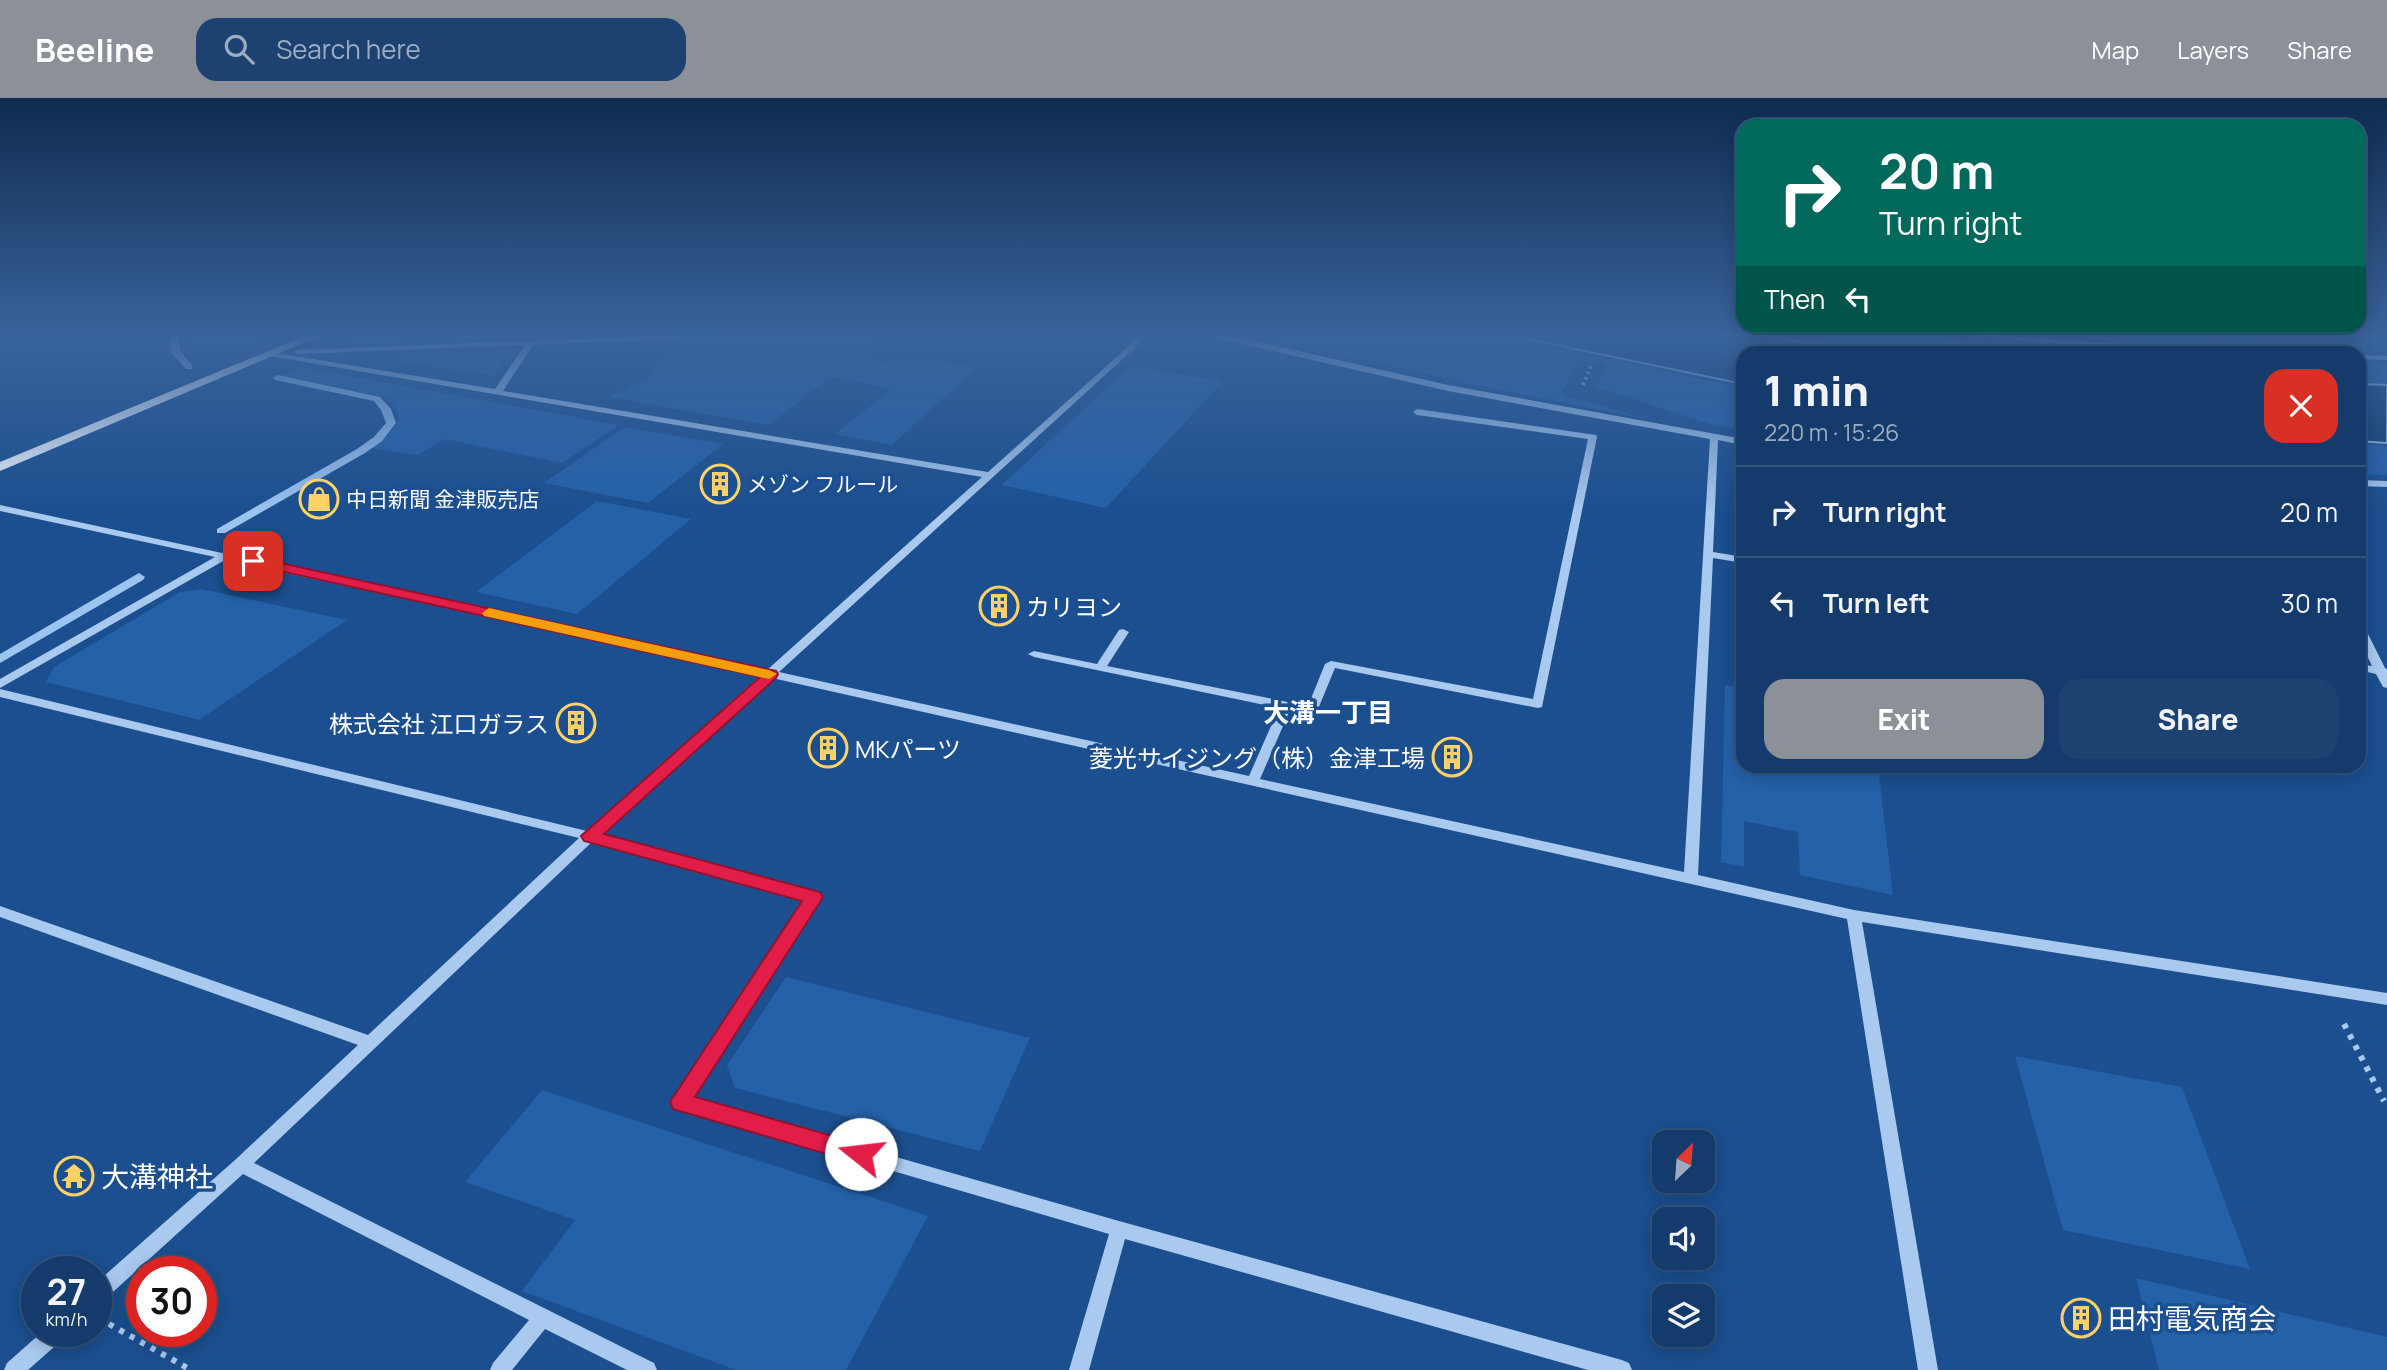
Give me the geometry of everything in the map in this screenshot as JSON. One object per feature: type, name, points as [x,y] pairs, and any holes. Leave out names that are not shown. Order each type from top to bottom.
[{"type":"main road","points":[[0,467],[174,394]]},
{"type":"street","points":[[512,394],[989,475]]},
{"type":"street","points":[[112,1281],[240,1165],[590,836],[1078,394]]},
{"type":"street","points":[[1481,394],[1736,441]]},
{"type":"street","points":[[1034,654],[1312,711],[1331,664],[1538,704],[1593,437],[1417,412]]},
{"type":"street","points":[[1690,877],[1714,439]]},
{"type":"street","points":[[2366,483],[2387,484]]},
{"type":"street","points":[[0,508],[771,674],[1854,915],[2387,999]]},
{"type":"street","points":[[1707,554],[1736,560]]},
{"type":"street","points":[[0,684],[226,555]]},
{"type":"street","points":[[1100,668],[1123,632]]},
{"type":"street","points":[[2366,640],[2384,671],[2387,684]]},
{"type":"street","points":[[2366,668],[2384,671]]},
{"type":"street","points":[[0,693],[590,836],[813,897],[680,1102],[1622,1370]]},
{"type":"street","points":[[1253,781],[1286,706]]},
{"type":"street","points":[[0,911],[369,1042]]},
{"type":"street","points":[[1854,915],[1928,1370]]},
{"type":"street","points":[[240,1165],[647,1370]]},
{"type":"street","points":[[1079,1370],[1119,1228]]},
{"type":"street","points":[[500,1370],[542,1318]]},
{"type":"street","points":[[14,1370],[39,1347]]},
{"type":"path","points":[[2340,1017],[2384,1101]]},
{"type":"path","points":[[112,1326],[191,1370]]},
{"type":"shaded area","points":[[371,394],[450,394],[619,425],[562,463],[445,439],[417,455],[372,448],[392,430],[398,418],[393,405],[384,397]]},
{"type":"shaded area","points":[[614,394],[808,394],[768,425],[608,397]]},
{"type":"shaded area","points":[[884,394],[947,394],[892,445],[835,434]]},
{"type":"shaded area","points":[[1099,394],[1211,394],[1106,508],[1002,485]]},
{"type":"shaded area","points":[[1522,394],[1562,394],[1651,420]]},
{"type":"shaded area","points":[[1619,394],[1736,394],[1736,428],[1713,425]]},
{"type":"shaded area","points":[[2366,394],[2387,394],[2387,443],[2366,442]]},
{"type":"shaded area","points":[[625,427],[723,444],[648,503],[544,483]]},
{"type":"shaded area","points":[[2366,444],[2387,445],[2387,475],[2366,474]]},
{"type":"shaded area","points":[[597,501],[691,519],[577,614],[476,592]]},
{"type":"shaded area","points":[[201,589],[347,620],[199,720],[46,682],[54,667],[180,592]]},
{"type":"shaded area","points":[[1725,685],[1736,687],[1736,773],[1879,773],[1893,895],[1800,875],[1798,832],[1744,821],[1744,867],[1721,862]]},
{"type":"shaded area","points":[[786,977],[1030,1038],[980,1151],[735,1088],[727,1065]]},
{"type":"shaded area","points":[[2015,1056],[2182,1087],[2250,1269],[2063,1230]]},
{"type":"shaded area","points":[[542,1090],[928,1216],[846,1370],[736,1370],[522,1291],[575,1220],[465,1182]]},
{"type":"shaded area","points":[[2136,1278],[2387,1337],[2387,1370],[2159,1370]]},
{"type":"waterway","points":[[221,531],[378,439],[391,423],[386,409],[377,399],[355,394]]},
{"type":"waterway","points":[[0,659],[139,577]]},
{"type":"slow traffic","points":[[489,613],[769,674]]},
{"type":"place","name":"メゾン フルール","points":[[720,484]]},
{"type":"place","name":"中日新聞 金津販売店","points":[[319,499]]},
{"type":"place","name":"カリヨン","points":[[999,606]]},
{"type":"place","name":"株式会社 江口ガラス","points":[[576,723]]},
{"type":"place","name":"MKパーツ","points":[[828,748]]},
{"type":"place","name":"菱光サイジング（株）金津工場","points":[[1452,757]]},
{"type":"place","name":"大溝神社","points":[[74,1176]]},
{"type":"place","name":"田村電気商会","points":[[2081,1318]]},
{"type":"district","name":"大溝一丁目","points":[[1328,712]]},
{"type":"route","points":[[253,561],[771,674],[590,836],[813,897],[680,1102],[861,1154]]}]
